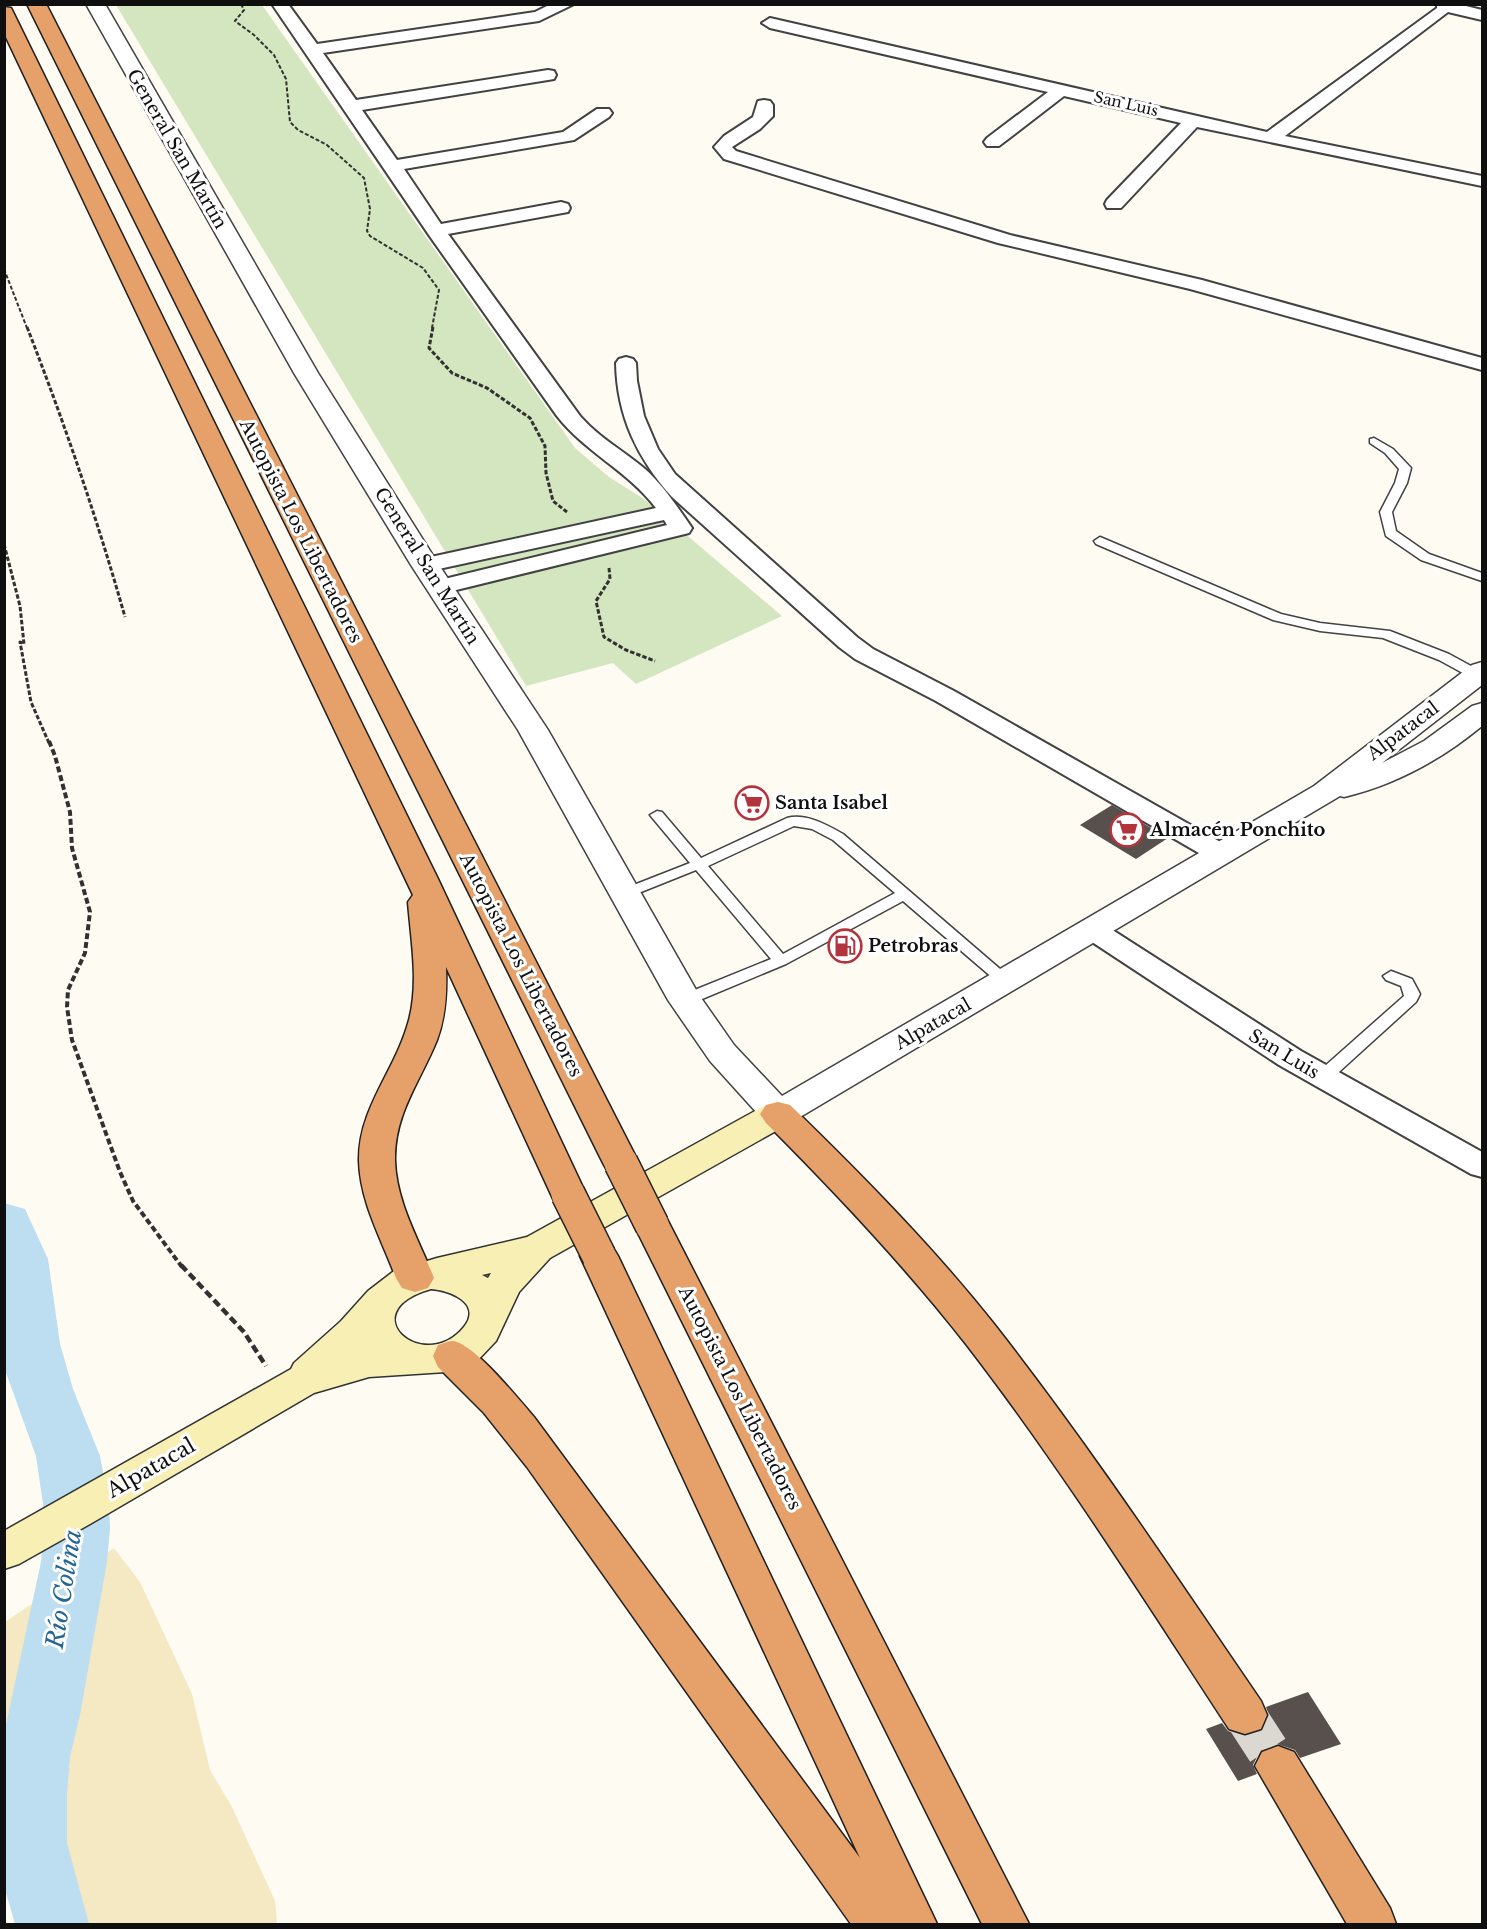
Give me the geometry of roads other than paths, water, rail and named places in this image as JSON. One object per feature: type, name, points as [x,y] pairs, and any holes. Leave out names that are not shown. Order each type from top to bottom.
[{"type":"highway","name":"Autopista Los Libertadores","points":[[36,4],[1006,1924]]},
{"type":"highway","points":[[4,12],[422,879],[568,1194],[914,1924]]},
{"type":"highway","points":[[420,1277],[380,1184],[377,1161],[381,1120],[395,1087],[416,1049],[428,1007],[429,973],[422,879]]},
{"type":"highway","points":[[778,1114],[885,1223],[976,1330],[1081,1472],[1245,1715]]},
{"type":"highway","points":[[434,1358],[475,1375],[501,1405],[806,1819],[878,1924]]},
{"type":"highway","points":[[1278,1766],[1373,1924]]},
{"type":"main road","name":"Alpatacal","points":[[288,1389],[355,1330],[392,1289],[420,1277],[537,1248],[778,1114]]},
{"type":"main road","name":"Alpatacal","points":[[4,1552],[288,1389],[361,1363],[434,1358],[474,1342],[486,1323],[492,1301],[507,1280],[537,1248]]},
{"type":"main road","points":[[420,1277],[454,1277],[467,1282],[484,1300],[488,1311],[486,1323]]},
{"type":"main road","points":[[381,1301],[375,1313],[374,1326],[378,1338],[387,1348],[400,1356],[434,1358]]},
{"type":"street","name":"General San Martín","points":[[95,4],[242,264],[425,565],[532,730],[685,1000],[722,1053],[778,1114]]},
{"type":"street","points":[[280,4],[436,231],[573,423],[645,481],[675,520],[592,539],[425,565]]},
{"type":"street","points":[[313,50],[539,16],[566,4]]},
{"type":"street","points":[[1270,138],[1442,9],[1482,15]]},
{"type":"street","name":"San Luis","points":[[770,23],[1270,138],[1482,181]]},
{"type":"street","points":[[352,106],[548,75]]},
{"type":"street","points":[[993,142],[1061,90]]},
{"type":"street","points":[[764,105],[764,116],[756,125],[726,141],[723,147],[726,153],[1005,239],[1195,284],[1482,364]]},
{"type":"street","points":[[391,166],[568,136],[603,112]]},
{"type":"street","points":[[1114,204],[1194,120]]},
{"type":"street","points":[[436,231],[561,208]]},
{"type":"street","points":[[626,363],[627,392],[635,423],[654,461],[669,481],[848,642],[864,654],[945,696],[1221,854]]},
{"type":"street","points":[[440,587],[592,539]]},
{"type":"street","name":"Alpatacal","points":[[778,1114],[1325,793],[1480,673]]},
{"type":"street","name":"Alpatacal","points":[[1325,793],[1389,772],[1430,751],[1452,737],[1482,712]]},
{"type":"street","points":[[1417,722],[1427,731],[1452,737]]},
{"type":"street","name":"San Luis","points":[[1093,930],[1234,1024],[1482,1166]]},
{"type":"lane","points":[[1374,441],[1389,451],[1405,468],[1401,483],[1386,512],[1390,533],[1425,557],[1482,577]]},
{"type":"lane","points":[[1100,541],[1277,617],[1320,627],[1385,634],[1480,673]]},
{"type":"lane","points":[[657,815],[697,866],[781,961]]},
{"type":"lane","points":[[626,893],[697,866],[792,821],[816,825],[838,837],[1006,981]]},
{"type":"lane","points":[[685,1000],[781,961],[904,894]]},
{"type":"lane","points":[[1323,1077],[1411,999],[1411,989],[1407,983],[1391,976]]},
{"type":"waterway","name":"Río Colina","points":[[4,1224],[18,1259],[29,1344],[42,1389],[68,1456],[76,1504],[77,1529],[74,1562],[45,1715],[34,1757],[31,1794],[30,1843],[52,1924]]},
{"type":"tunnel","points":[[1245,1715],[1278,1766]]},
{"type":"place","name":"Santa Isabel","points":[[752,803]]},
{"type":"place","name":"Almacén Ponchito","points":[[1127,830]]},
{"type":"place","name":"Petrobras","points":[[845,946]]}]
